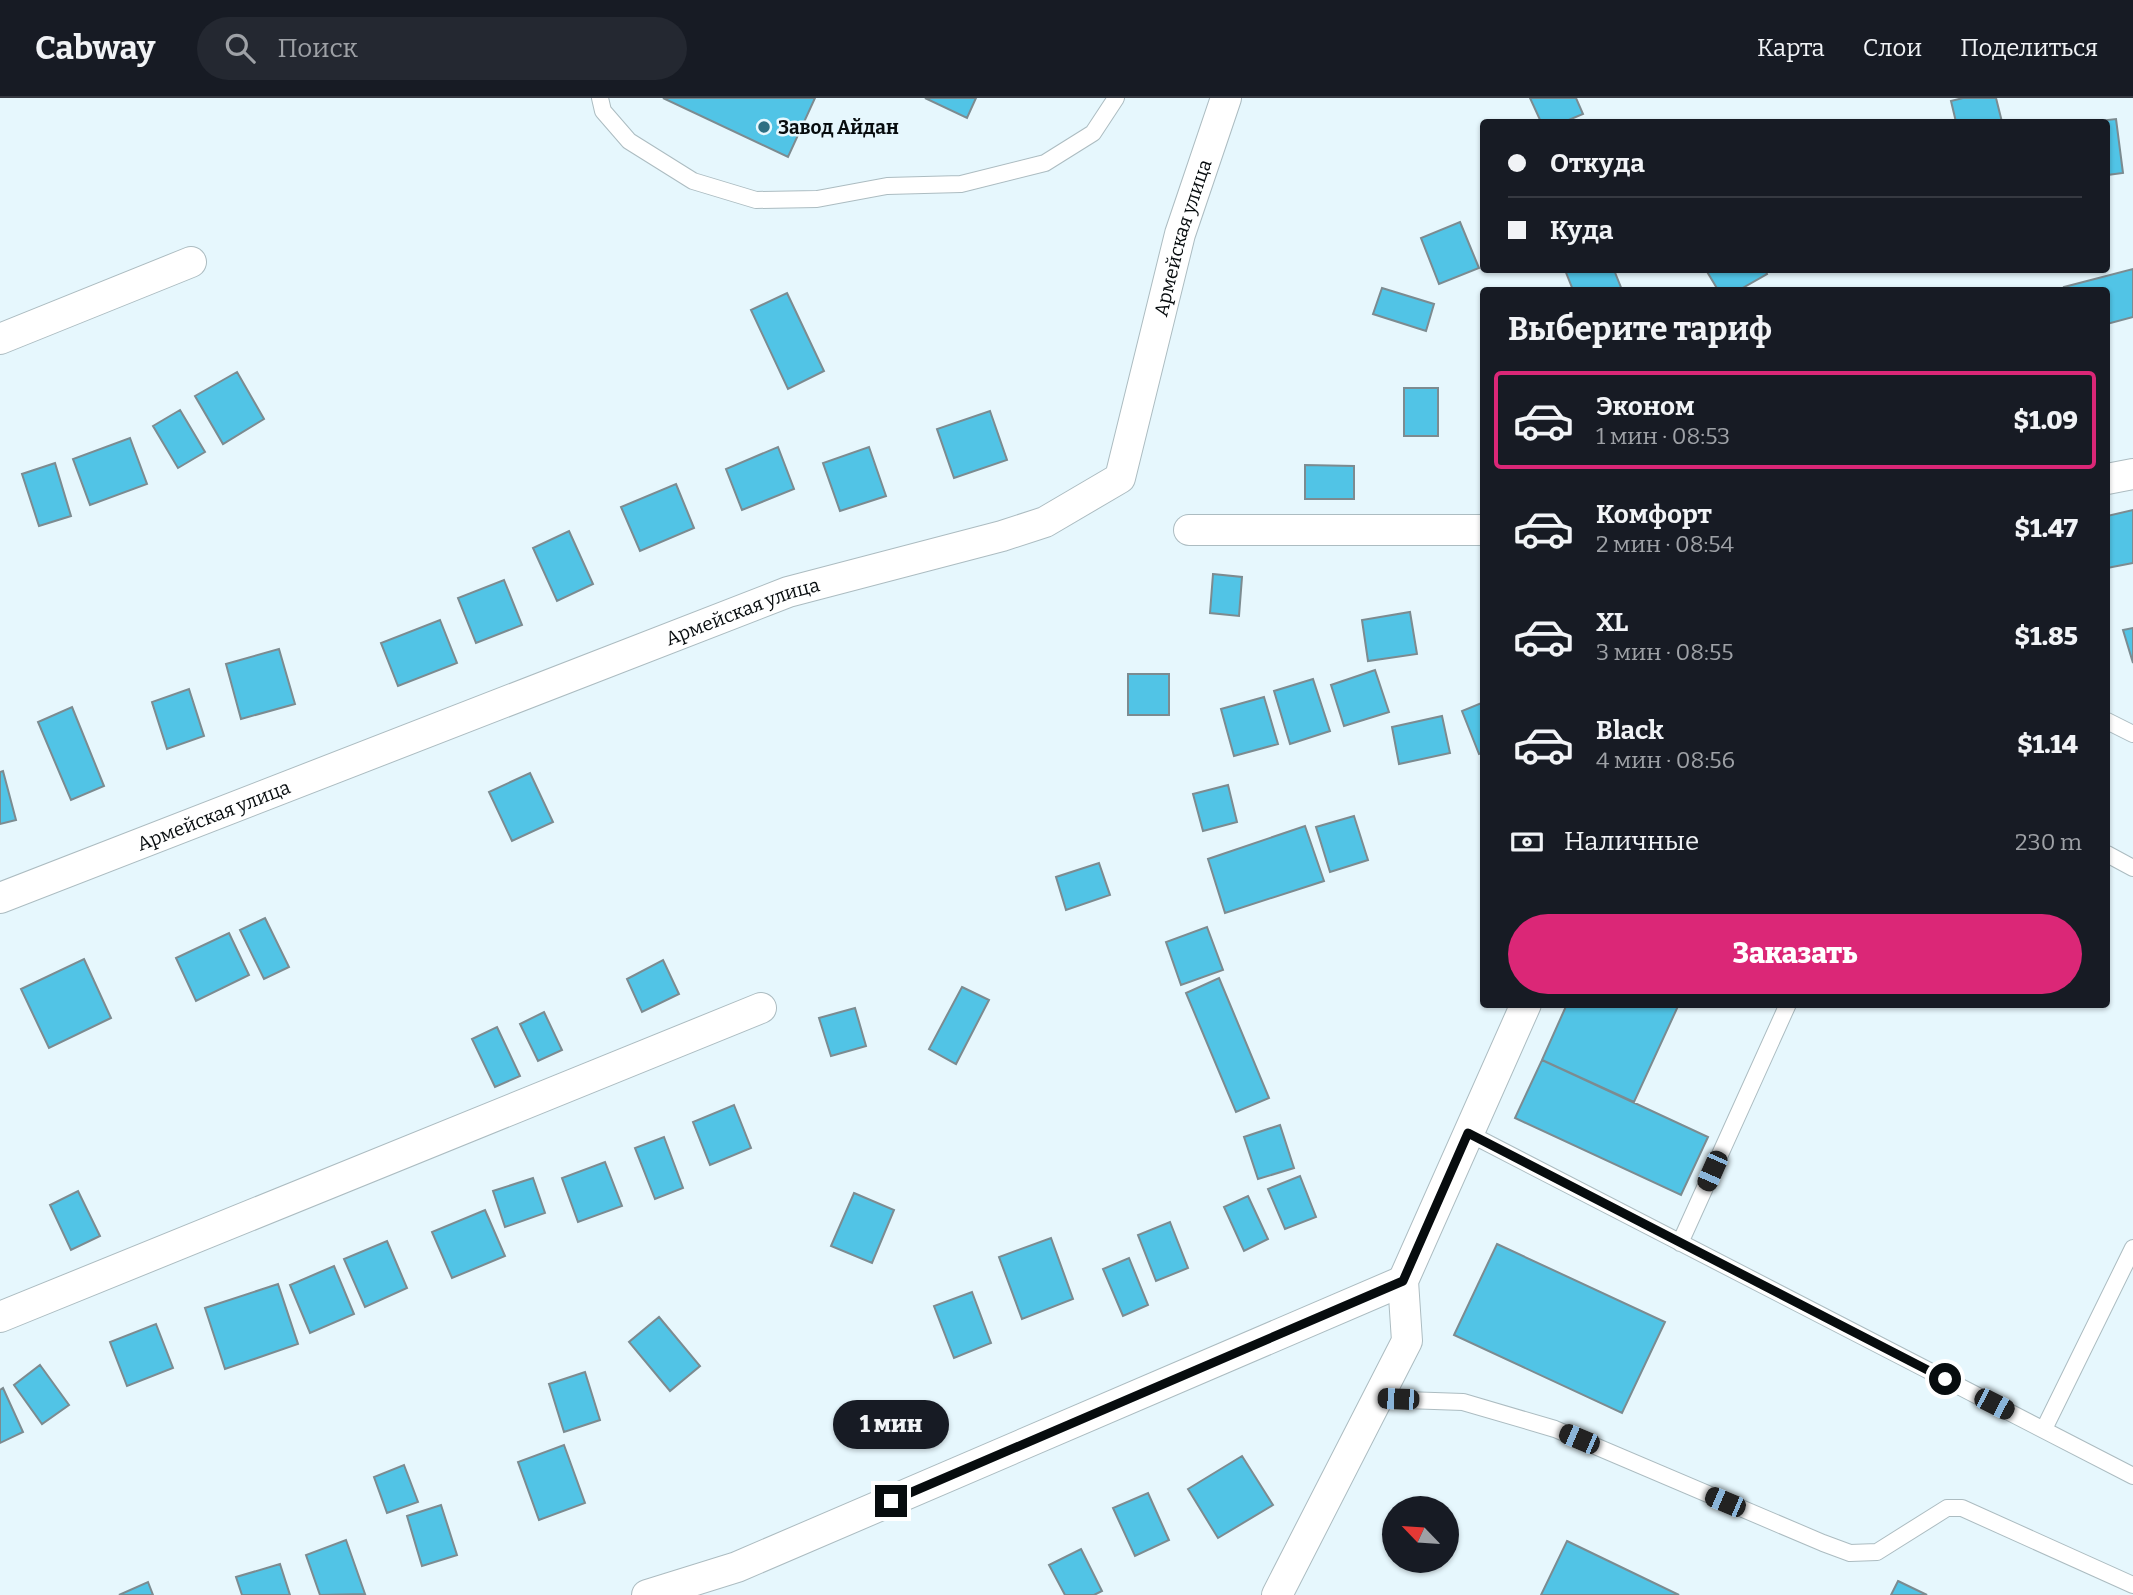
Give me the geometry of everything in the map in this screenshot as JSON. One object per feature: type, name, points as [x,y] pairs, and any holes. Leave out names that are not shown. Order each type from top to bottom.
[{"type":"street","name":"Армейская улица","points":[[0,898],[788,592],[1002,536],[1045,522],[1120,478],[1180,234],[1226,98]]},
{"type":"street","points":[[0,339],[191,262]]},
{"type":"street","points":[[2110,478],[2133,474]]},
{"type":"street","points":[[1189,530],[1480,530]]},
{"type":"street","points":[[0,1317],[761,1008]]},
{"type":"street","points":[[1277,1595],[1406,1341],[1403,1281],[1523,1008]]},
{"type":"street","points":[[647,1595],[737,1567],[1403,1281]]},
{"type":"lane","points":[[600,98],[603,111],[629,141],[693,181],[756,200],[817,199],[887,186],[961,184],[1045,163],[1093,133],[1116,98]]},
{"type":"lane","points":[[2110,722],[2133,734]]},
{"type":"lane","points":[[2110,856],[2133,868]]},
{"type":"lane","points":[[1680,1243],[1786,1008]]},
{"type":"lane","points":[[1468,1133],[2133,1476]]},
{"type":"lane","points":[[2044,1429],[2133,1248]]},
{"type":"lane","points":[[1377,1399],[1463,1402],[1555,1429],[1850,1553],[1877,1552],[1947,1508],[1962,1508],[2133,1585]]},
{"type":"building","name":"Завод Айдан","points":[[663,98],[815,98],[788,157]]},
{"type":"building","name":"Завод Айдан","points":[[925,98],[976,98],[967,118]]},
{"type":"building","points":[[1530,98],[1576,98],[1583,114],[1571,119],[1540,119]]},
{"type":"building","points":[[1963,98],[1996,98],[2001,119],[1955,119],[1951,101]]},
{"type":"building","points":[[2116,119],[2123,173],[2110,175],[2110,120]]},
{"type":"building","points":[[1460,222],[1479,268],[1439,284],[1421,238]]},
{"type":"building","points":[[2133,269],[2133,317],[2110,323],[2110,287],[2064,287]]},
{"type":"building","points":[[1566,273],[1615,273],[1621,287],[1572,287]]},
{"type":"building","points":[[1708,273],[1767,274],[1744,287],[1716,287]]},
{"type":"building","points":[[1382,288],[1434,304],[1426,331],[1373,314]]},
{"type":"building","points":[[787,293],[824,371],[788,389],[751,310]]},
{"type":"building","points":[[237,372],[264,419],[223,444],[195,396]]},
{"type":"building","points":[[1404,388],[1438,388],[1438,436],[1404,436]]},
{"type":"building","points":[[180,410],[205,452],[178,468],[153,426]]},
{"type":"building","points":[[990,411],[1007,460],[954,478],[937,429]]},
{"type":"building","points":[[130,438],[147,484],[90,505],[73,459]]},
{"type":"building","points":[[778,447],[794,489],[742,510],[726,469]]},
{"type":"building","points":[[869,447],[886,496],[840,511],[823,463]]},
{"type":"building","points":[[55,463],[71,516],[39,526],[22,474]]},
{"type":"building","points":[[1305,465],[1354,466],[1354,499],[1305,499]]},
{"type":"building","points":[[676,484],[694,528],[640,551],[621,507]]},
{"type":"building","points":[[2133,510],[2133,563],[2110,567],[2110,515]]},
{"type":"building","points":[[569,531],[593,584],[557,601],[533,548]]},
{"type":"building","points":[[1213,574],[1242,577],[1239,616],[1210,613]]},
{"type":"building","points":[[504,580],[522,625],[476,643],[458,598]]},
{"type":"building","points":[[1410,612],[1417,654],[1368,661],[1362,620]]},
{"type":"building","points":[[440,620],[457,663],[398,686],[381,643]]},
{"type":"building","points":[[2133,628],[2133,663],[2123,630]]},
{"type":"building","points":[[279,649],[295,704],[241,719],[226,664]]},
{"type":"building","points":[[1375,670],[1389,712],[1344,726],[1331,685]]},
{"type":"building","points":[[1128,674],[1169,674],[1169,715],[1128,715]]},
{"type":"building","points":[[1313,679],[1330,731],[1290,744],[1274,691]]},
{"type":"building","points":[[189,689],[204,736],[167,749],[152,702]]},
{"type":"building","points":[[1264,697],[1278,744],[1234,756],[1221,709]]},
{"type":"building","points":[[1480,704],[1480,754],[1479,754],[1462,711]]},
{"type":"building","points":[[72,707],[104,786],[71,800],[38,722]]},
{"type":"building","points":[[1442,716],[1450,753],[1399,764],[1392,727]]},
{"type":"building","points":[[3,771],[16,820],[0,824],[0,772]]},
{"type":"building","points":[[530,773],[553,822],[512,841],[489,792]]},
{"type":"building","points":[[1228,785],[1237,822],[1203,831],[1193,794]]},
{"type":"building","points":[[1354,816],[1368,860],[1330,872],[1316,827]]},
{"type":"building","points":[[1305,826],[1324,881],[1225,913],[1208,859]]},
{"type":"building","points":[[1099,863],[1110,895],[1066,910],[1056,877]]},
{"type":"building","points":[[265,918],[289,967],[264,979],[240,930]]},
{"type":"building","points":[[1207,927],[1223,970],[1181,985],[1166,942]]},
{"type":"building","points":[[229,933],[249,975],[196,1001],[176,958]]},
{"type":"building","points":[[84,959],[111,1018],[49,1048],[21,989]]},
{"type":"building","points":[[663,960],[679,994],[642,1012],[627,979]]},
{"type":"building","points":[[1219,978],[1269,1098],[1236,1112],[1186,993]]},
{"type":"building","points":[[962,987],[989,1000],[956,1064],[929,1049]]},
{"type":"building","points":[[855,1008],[866,1046],[831,1056],[819,1018]]},
{"type":"building","points":[[1565,1008],[1677,1008],[1634,1102],[1542,1060]]},
{"type":"building","points":[[544,1012],[562,1050],[538,1061],[520,1024]]},
{"type":"building","points":[[497,1027],[520,1076],[495,1087],[472,1039]]},
{"type":"building","points":[[1542,1060],[1708,1137],[1681,1195],[1515,1118]]},
{"type":"building","points":[[734,1105],[751,1148],[710,1165],[693,1122]]},
{"type":"building","points":[[1280,1125],[1294,1168],[1258,1179],[1244,1137]]},
{"type":"building","points":[[664,1137],[683,1188],[655,1199],[635,1148]]},
{"type":"building","points":[[605,1162],[622,1206],[578,1222],[562,1178]]},
{"type":"building","points":[[1300,1176],[1316,1217],[1285,1229],[1268,1189]]},
{"type":"building","points":[[533,1178],[545,1213],[505,1227],[493,1191]]},
{"type":"building","points":[[78,1191],[100,1236],[71,1250],[50,1205]]},
{"type":"building","points":[[854,1193],[894,1210],[872,1263],[831,1246]]},
{"type":"building","points":[[1248,1196],[1268,1239],[1244,1251],[1224,1207]]},
{"type":"building","points":[[485,1210],[505,1256],[452,1278],[432,1232]]},
{"type":"building","points":[[1170,1222],[1188,1268],[1156,1281],[1138,1235]]},
{"type":"building","points":[[1051,1238],[1073,1299],[1022,1319],[999,1257]]},
{"type":"building","points":[[387,1241],[407,1288],[365,1307],[344,1259]]},
{"type":"building","points":[[1497,1244],[1665,1322],[1622,1413],[1454,1335]]},
{"type":"building","points":[[1129,1258],[1148,1305],[1123,1316],[1103,1269]]},
{"type":"building","points":[[334,1266],[354,1314],[310,1333],[290,1285]]},
{"type":"building","points":[[278,1284],[298,1344],[225,1369],[205,1308]]},
{"type":"building","points":[[972,1292],[991,1343],[954,1358],[934,1306]]},
{"type":"building","points":[[659,1317],[700,1366],[670,1391],[629,1342]]},
{"type":"building","points":[[156,1324],[173,1368],[127,1386],[110,1342]]},
{"type":"building","points":[[40,1365],[69,1405],[42,1424],[14,1385]]},
{"type":"building","points":[[585,1372],[600,1420],[564,1432],[549,1384]]},
{"type":"building","points":[[3,1388],[23,1432],[0,1443],[0,1390]]},
{"type":"building","points":[[564,1445],[585,1503],[539,1520],[518,1462]]},
{"type":"building","points":[[1242,1456],[1273,1505],[1218,1538],[1188,1489]]},
{"type":"building","points":[[404,1465],[418,1502],[387,1513],[374,1477]]},
{"type":"building","points":[[1148,1493],[1169,1540],[1135,1556],[1113,1508]]},
{"type":"building","points":[[441,1505],[457,1555],[422,1566],[407,1516]]},
{"type":"building","points":[[346,1540],[365,1594],[320,1595],[306,1555]]},
{"type":"building","points":[[1567,1541],[1679,1595],[1541,1595]]},
{"type":"building","points":[[1081,1549],[1102,1591],[1094,1595],[1065,1595],[1049,1565]]},
{"type":"building","points":[[280,1564],[290,1595],[242,1595],[236,1577]]},
{"type":"building","points":[[1898,1581],[1927,1595],[1891,1595]]},
{"type":"building","points":[[148,1582],[153,1595],[119,1595]]},
{"type":"place","name":"Завод Айдан","points":[[764,127]]},
{"type":"route","points":[[891,1501],[1403,1281],[1468,1133],[1945,1379]]}]
